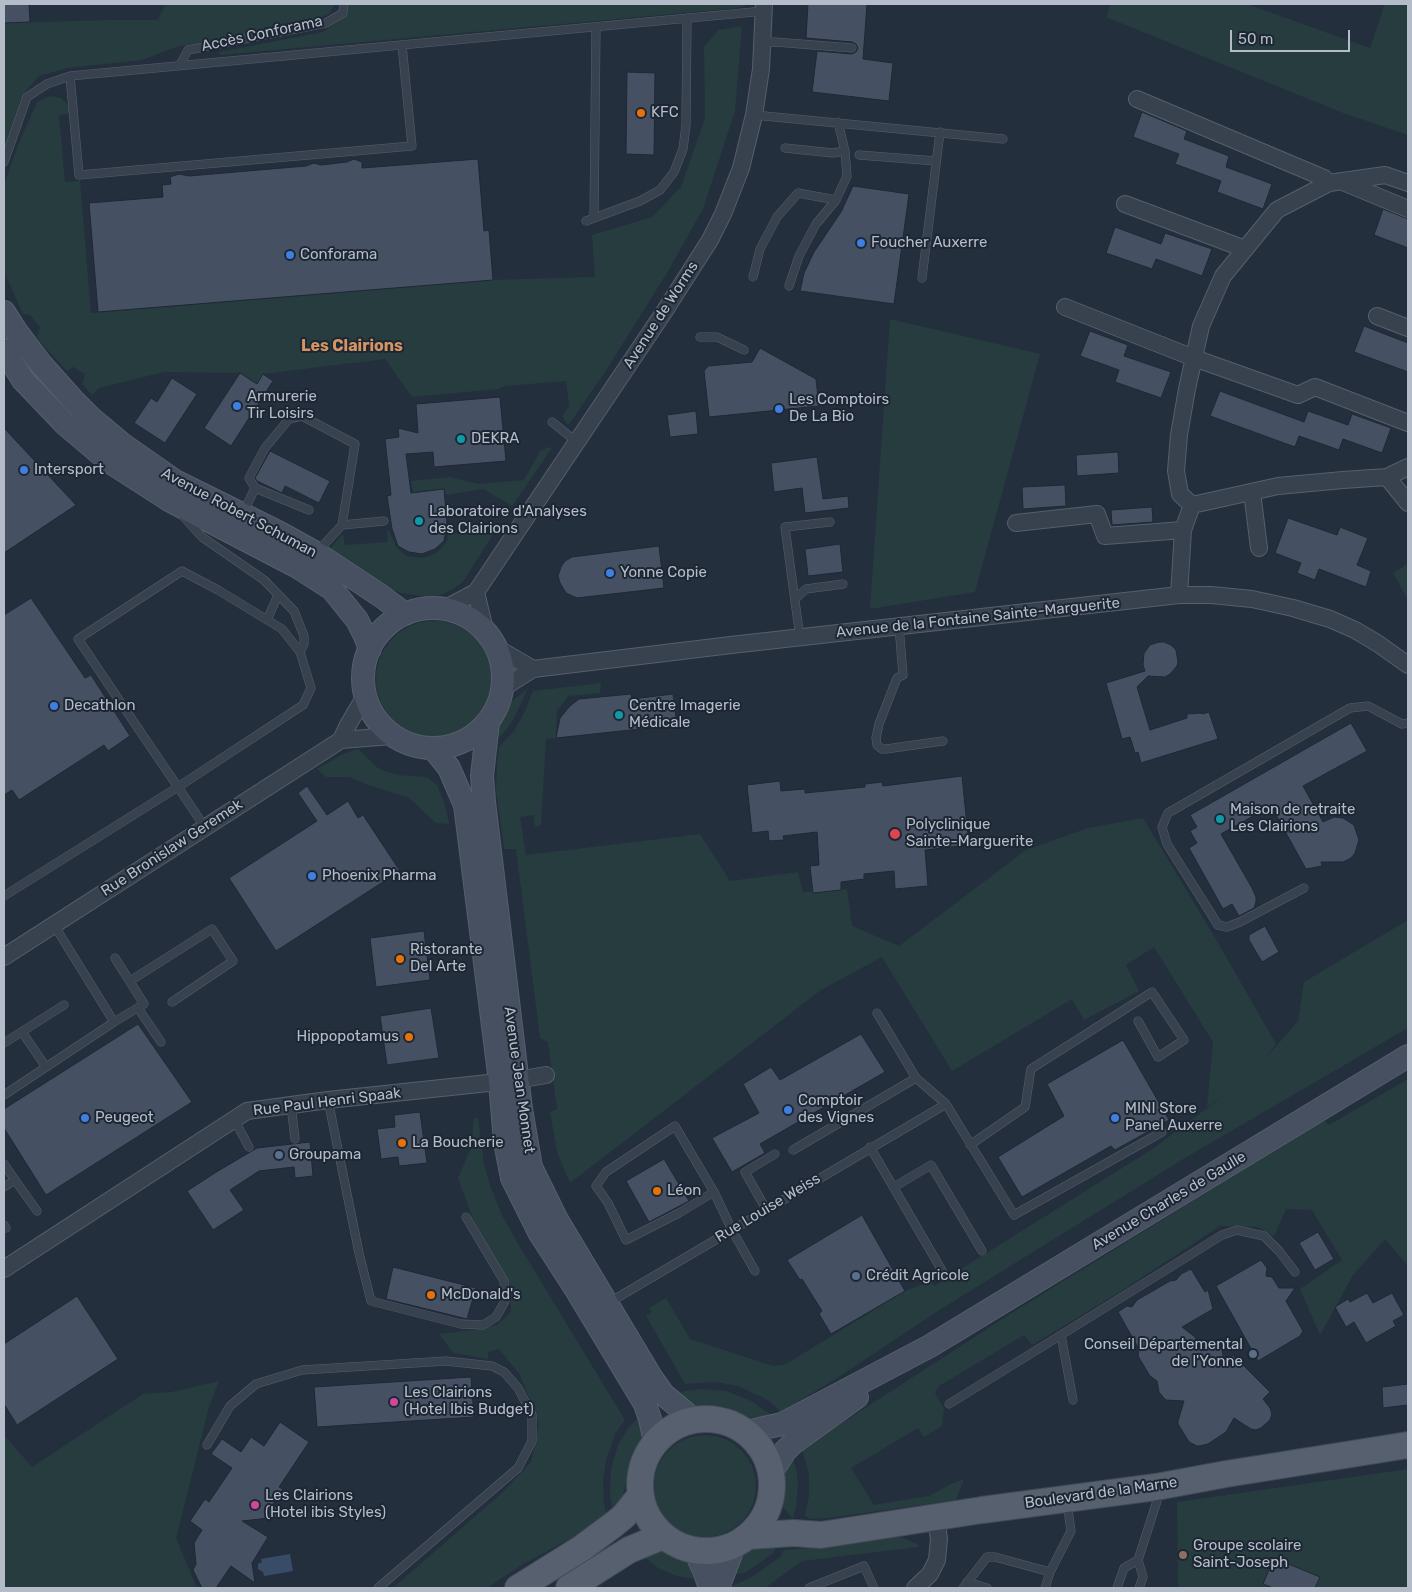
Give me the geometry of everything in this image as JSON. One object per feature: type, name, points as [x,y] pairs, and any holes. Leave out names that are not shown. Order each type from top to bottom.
[{"type":"main road","points":[[712,1419],[730,1423],[746,1432],[758,1443],[766,1457],[771,1473],[772,1488],[770,1502],[762,1521],[742,1541],[715,1551],[695,1551],[678,1546],[663,1536],[652,1524],[640,1496],[640,1477],[645,1458],[655,1442],[666,1432],[680,1424],[694,1420],[712,1419]]},
{"type":"main road","name":"Boulevard de la Marne","points":[[742,1541],[793,1533],[821,1535],[936,1517],[1156,1487],[1236,1472],[1408,1445]]},
{"type":"main road","points":[[518,1588],[582,1548],[613,1525],[624,1516],[640,1496]]},
{"type":"main road","points":[[770,1502],[793,1533]]},
{"type":"main road","points":[[569,1588],[628,1550],[663,1536]]},
{"type":"street","name":"Avenue de Worms","points":[[444,609],[476,592],[664,312],[710,240],[723,214],[741,168],[754,115],[761,69],[764,7]]},
{"type":"street","points":[[1137,100],[1324,178],[1408,209]]},
{"type":"street","points":[[1192,505],[1180,494],[1176,471],[1180,435],[1187,389],[1201,326],[1223,276],[1277,210],[1336,182],[1386,175],[1408,183]]},
{"type":"street","points":[[1125,204],[1245,249]]},
{"type":"street","points":[[1065,307],[1194,358],[1298,394],[1316,388],[1408,423]]},
{"type":"street","name":"Avenue Robert Schuman","points":[[4,312],[10,325],[74,401],[122,444],[175,481],[316,553],[405,614]]},
{"type":"street","points":[[1377,316],[1408,328]]},
{"type":"street","name":"Avenue Robert Schuman","points":[[4,350],[23,380],[64,423],[110,462],[169,500],[296,566],[332,589],[357,620],[370,649]]},
{"type":"street","points":[[1192,505],[1278,486],[1387,477],[1408,467]]},
{"type":"street","points":[[1387,477],[1408,504]]},
{"type":"street","points":[[1252,492],[1259,548]]},
{"type":"street","points":[[1179,595],[1183,530],[1192,505]]},
{"type":"street","points":[[1016,523],[1097,514],[1105,536],[1183,530]]},
{"type":"street","points":[[476,592],[491,639],[503,688],[498,706],[488,722],[472,736],[454,745],[433,748],[411,744],[392,736],[375,718],[365,696],[364,685],[364,666],[370,649],[378,635],[390,623],[405,614],[424,608],[444,609],[466,616],[491,639],[533,669]]},
{"type":"street","name":"Avenue de la Fontaine Sainte-Marguerite","points":[[503,688],[533,669],[1179,595],[1211,595],[1252,599],[1330,619],[1377,643],[1408,665]]},
{"type":"street","points":[[341,740],[365,696]]},
{"type":"street","name":"Avenue Jean Monnet","points":[[488,722],[482,776],[508,1080],[504,1142],[512,1178],[539,1232],[663,1394],[694,1420]]},
{"type":"street","name":"Rue Bronislaw Geremek","points":[[4,957],[341,740],[392,736]]},
{"type":"street","name":"Avenue Jean Monnet","points":[[433,748],[449,768],[465,805],[508,1080]]},
{"type":"street","name":"Avenue Charles de Gaulle","points":[[746,1432],[782,1424],[930,1346],[1408,1056]]},
{"type":"street","name":"Rue Paul Henri Spaak","points":[[4,1269],[247,1111],[546,1075]]},
{"type":"street","name":"Avenue Jean Monnet","points":[[599,1309],[645,1404],[655,1442]]},
{"type":"street","name":"Avenue Charles de Gaulle","points":[[771,1473],[785,1451],[793,1443],[930,1346]]},
{"type":"street","points":[[915,1588],[930,1574],[938,1560],[939,1539],[936,1517]]},
{"type":"street","points":[[718,1588],[742,1541]]},
{"type":"street","points":[[695,1551],[710,1588]]},
{"type":"lane","name":"Accès Conforama","points":[[180,66],[188,50],[326,23],[343,13],[344,4]]},
{"type":"lane","points":[[4,162],[27,97],[47,84],[70,76],[687,18],[764,7]]},
{"type":"lane","points":[[596,27],[590,220],[640,201],[660,190],[674,172],[683,149],[686,125],[687,18]]},
{"type":"lane","points":[[762,43],[775,42],[852,48]]},
{"type":"lane","points":[[70,76],[79,175],[412,146],[402,45]]},
{"type":"lane","points":[[754,115],[1003,138]]},
{"type":"lane","points":[[789,286],[799,256],[816,224],[836,200],[847,176],[845,151],[838,122]]},
{"type":"lane","points":[[922,278],[940,132]]},
{"type":"lane","points":[[785,148],[833,153],[845,151]]},
{"type":"lane","points":[[859,155],[936,161]]},
{"type":"lane","points":[[753,277],[760,250],[777,217],[798,193],[836,200]]},
{"type":"lane","points":[[700,337],[717,337],[744,350]]},
{"type":"lane","points":[[309,510],[255,488],[249,478],[265,448],[290,419],[302,416],[355,444],[342,525],[316,553]]},
{"type":"lane","points":[[552,422],[577,442]]},
{"type":"lane","points":[[242,515],[255,488]]},
{"type":"lane","points":[[169,500],[202,537],[264,580],[294,611],[304,636],[300,652]]},
{"type":"lane","points":[[342,525],[384,522]]},
{"type":"lane","points":[[800,638],[785,527],[830,522]]},
{"type":"lane","points":[[4,896],[178,787],[303,705],[311,688],[300,652],[282,629],[218,590],[182,571],[78,639],[178,787],[204,827]]},
{"type":"lane","points":[[795,600],[806,589],[844,584]]},
{"type":"lane","points":[[267,620],[278,595]]},
{"type":"lane","points":[[899,626],[903,675],[897,678],[879,724],[876,738],[878,745],[882,749],[886,749],[943,741]]},
{"type":"lane","points":[[1304,888],[1240,922],[1227,927],[1218,926],[1167,844],[1162,827],[1168,813],[1350,708],[1368,706],[1402,724],[1408,722]]},
{"type":"lane","points":[[54,925],[114,1022]]},
{"type":"lane","points":[[130,981],[212,928],[233,961],[172,1002]]},
{"type":"lane","points":[[4,1095],[144,1004],[115,958]]},
{"type":"lane","points":[[970,1145],[1025,1107],[1031,1069],[1152,992],[1184,1040],[1158,1056],[1138,1020]]},
{"type":"lane","points":[[4,1043],[64,1005]]},
{"type":"lane","points":[[138,1008],[161,1042]]},
{"type":"lane","points":[[877,1013],[916,1078],[946,1104],[1014,1215],[1162,1132]]},
{"type":"lane","points":[[22,1032],[46,1067]]},
{"type":"lane","points":[[794,1150],[916,1078]]},
{"type":"lane","points":[[328,1100],[371,1301],[461,1324],[483,1325],[496,1317],[504,1301],[504,1281],[466,1216]]},
{"type":"lane","name":"Rue Louise Weiss","points":[[599,1309],[870,1147],[946,1104]]},
{"type":"lane","points":[[291,1105],[295,1139]]},
{"type":"lane","points":[[234,1119],[248,1147]]},
{"type":"lane","points":[[714,1192],[679,1213],[626,1240],[608,1203],[596,1186],[606,1172],[674,1126],[714,1192],[732,1230],[756,1271]]},
{"type":"lane","points":[[870,1147],[944,1274]]},
{"type":"lane","points":[[766,1209],[745,1172],[775,1154]]},
{"type":"lane","points":[[4,1164],[37,1211]]},
{"type":"lane","points":[[894,1187],[931,1165],[982,1251]]},
{"type":"lane","points":[[4,1187],[15,1180]]},
{"type":"lane","points":[[949,1404],[1222,1235],[1237,1230],[1264,1236],[1279,1251],[1295,1272]]},
{"type":"lane","points":[[1061,1336],[1073,1400]]},
{"type":"lane","points":[[207,1445],[230,1406],[256,1384],[302,1370],[446,1361],[492,1366],[504,1372],[518,1388],[532,1415],[532,1441],[518,1468],[378,1588]]},
{"type":"lane","points":[[1139,1588],[1143,1577],[1138,1560],[1157,1501],[1156,1487]]},
{"type":"lane","points":[[1045,1588],[1050,1572],[1072,1531],[1067,1499]]},
{"type":"lane","points":[[987,1588],[965,1585],[985,1559],[990,1557],[1050,1572]]},
{"type":"lane","points":[[1117,1588],[1124,1568],[1138,1560]]},
{"type":"lane","points":[[809,1588],[864,1566],[874,1588]]},
{"type":"green space","points":[[165,4],[335,4],[329,14],[308,23],[176,47],[142,60],[67,68],[39,76],[25,92],[4,147],[4,23],[158,20]]},
{"type":"green space","points":[[348,4],[744,4],[744,7],[220,55],[219,52],[323,32],[346,16]]},
{"type":"green space","points":[[1111,4],[1247,4],[1370,48],[1385,4],[1408,4],[1408,135],[1343,113],[1106,17]]},
{"type":"green space","points":[[742,26],[735,111],[703,209],[667,273],[607,369],[570,423],[567,424],[562,416],[569,406],[566,381],[412,397],[385,359],[263,374],[257,384],[240,373],[164,372],[99,388],[92,395],[82,384],[85,374],[73,367],[67,371],[42,344],[37,337],[40,327],[30,315],[23,314],[6,276],[4,264],[4,184],[37,102],[50,96],[61,98],[70,107],[71,114],[59,115],[65,182],[80,181],[91,313],[488,280],[595,277],[592,235],[652,217],[681,187],[705,118],[704,47],[718,30]]},
{"type":"green space","points":[[890,319],[1040,354],[975,592],[870,609]]},
{"type":"green space","points":[[549,447],[552,448],[512,506],[483,489],[447,495],[443,489],[413,493],[411,481],[450,477],[479,484],[524,480],[540,451]]},
{"type":"green space","points":[[491,524],[497,528],[463,582],[454,589],[440,595],[426,597],[401,593],[388,588],[330,548],[343,534],[345,545],[388,542],[387,531],[389,530],[396,547],[407,556],[423,558],[437,553],[447,541],[448,534],[489,534]]},
{"type":"green space","points":[[1408,564],[1408,600],[1393,573]]},
{"type":"green space","points":[[434,621],[456,625],[475,638],[488,657],[492,679],[488,701],[475,720],[456,733],[434,737],[412,733],[393,720],[380,701],[376,679],[380,657],[393,638],[412,625]]},
{"type":"green space","points":[[601,683],[600,693],[568,696],[557,711],[556,738],[546,739],[541,825],[535,827],[534,815],[520,817],[526,855],[700,834],[730,881],[798,872],[803,892],[847,889],[852,926],[899,946],[1026,850],[1088,828],[1143,818],[1276,1044],[1265,1059],[1298,1021],[1304,982],[1408,920],[1408,1028],[1185,1158],[941,1309],[837,1378],[781,1412],[768,1400],[738,1386],[715,1382],[685,1384],[646,1316],[652,1312],[649,1308],[666,1298],[690,1339],[773,1366],[786,1364],[905,1291],[931,1281],[934,1286],[1154,1148],[1231,1090],[1207,1107],[1213,1042],[1154,947],[1126,965],[1139,991],[1084,1020],[1072,999],[952,1071],[882,957],[821,990],[570,1183],[558,1155],[554,1135],[550,1112],[557,1109],[548,1042],[540,1038],[516,849],[504,849],[496,789],[497,766],[499,747],[514,731],[533,691]]},
{"type":"green space","points":[[528,688],[513,720],[493,744],[493,739],[500,722],[512,701]]},
{"type":"green space","points":[[358,749],[379,769],[397,775],[427,777],[437,785],[446,808],[449,824],[436,823],[409,798],[349,777],[326,777],[317,769],[343,754]]},
{"type":"green space","points":[[1408,1079],[1408,1266],[1385,1239],[1353,1275],[1320,1335],[1300,1289],[1342,1260],[1312,1210],[1286,1209],[1274,1237],[1258,1227],[1220,1226],[1123,1290],[1032,1345],[1024,1335],[939,1386],[935,1393],[944,1408],[942,1426],[924,1437],[918,1428],[851,1468],[874,1505],[929,1496],[964,1479],[956,1500],[828,1518],[811,1519],[805,1516],[809,1496],[809,1474],[802,1449],[1007,1316],[1324,1120],[1329,1125]]},
{"type":"green space","points":[[474,1118],[478,1118],[484,1165],[502,1215],[625,1420],[615,1434],[606,1461],[603,1482],[604,1504],[607,1516],[590,1528],[520,1566],[487,1588],[393,1588],[503,1492],[531,1462],[539,1424],[520,1375],[499,1349],[488,1352],[488,1359],[453,1353],[439,1334],[497,1325],[511,1312],[511,1287],[473,1219],[458,1178],[471,1148]]},
{"type":"green space","points":[[219,1381],[209,1407],[176,1538],[197,1588],[4,1588],[4,1435],[32,1467],[143,1394],[172,1392]]},
{"type":"green space","points":[[702,1389],[726,1391],[751,1401],[773,1416],[766,1418],[747,1417],[724,1407],[696,1405],[675,1395],[684,1391]]},
{"type":"green space","points":[[641,1415],[642,1436],[629,1467],[622,1501],[613,1511],[610,1497],[611,1469],[618,1445],[628,1428]]},
{"type":"green space","points":[[705,1435],[715,1436],[734,1443],[748,1457],[755,1476],[755,1496],[748,1515],[734,1529],[715,1536],[705,1537],[695,1536],[676,1529],[662,1515],[655,1496],[654,1486],[655,1476],[662,1457],[676,1443],[695,1436]]},
{"type":"green space","points":[[792,1455],[798,1484],[793,1519],[783,1507],[780,1493],[781,1477]]},
{"type":"green space","points":[[1408,1469],[1408,1588],[1178,1588],[1177,1502]]},
{"type":"green space","points":[[897,1536],[919,1545],[918,1547],[802,1561],[765,1588],[727,1588],[750,1578],[780,1557],[784,1550],[854,1544]]},
{"type":"green space","points":[[780,1542],[773,1553],[757,1565],[744,1573],[732,1575],[735,1562],[744,1553],[758,1545]]},
{"type":"green space","points":[[662,1551],[692,1564],[702,1580],[676,1576],[658,1568],[639,1552]]},
{"type":"water","points":[[290,1554],[293,1571],[264,1576],[263,1572],[258,1569],[258,1564],[262,1562],[261,1559]]},
{"type":"building","points":[[4,4],[29,4],[30,22],[4,23]]},
{"type":"building","points":[[808,4],[867,4],[863,59],[893,63],[889,101],[812,92],[817,51],[852,54],[858,48],[852,42],[806,38]]},
{"type":"building","name":"KFC","points":[[627,72],[655,73],[654,155],[626,154]]},
{"type":"building","points":[[1142,112],[1187,131],[1184,139],[1229,156],[1226,167],[1272,184],[1263,209],[1217,192],[1221,181],[1175,164],[1179,154],[1133,137]]},
{"type":"building","name":"Conforama","points":[[354,159],[362,162],[362,168],[478,159],[484,231],[489,230],[493,280],[98,312],[89,203],[163,197],[162,185],[171,184],[170,177],[179,174],[189,176],[306,166],[314,163],[321,165],[347,162]]},
{"type":"building","name":"Foucher Auxerre","points":[[853,186],[909,194],[894,304],[800,291],[804,273],[814,252],[841,212]]},
{"type":"building","points":[[1383,209],[1408,219],[1408,248],[1374,235]]},
{"type":"building","points":[[1115,227],[1161,244],[1165,233],[1212,249],[1202,276],[1156,259],[1152,269],[1106,253]]},
{"type":"building","points":[[1364,326],[1408,343],[1408,372],[1354,352]]},
{"type":"building","points":[[1090,331],[1128,345],[1124,356],[1171,372],[1161,398],[1115,382],[1119,370],[1080,356]]},
{"type":"building","points":[[760,348],[816,379],[819,406],[709,417],[704,371],[708,366],[752,362]]},
{"type":"building","name":"Armurerie Tir Loisirs","points":[[240,373],[257,384],[263,374],[273,381],[231,446],[204,428]]},
{"type":"building","points":[[172,378],[197,394],[165,443],[134,423],[151,398],[157,402]]},
{"type":"building","points":[[1220,391],[1304,422],[1308,411],[1348,425],[1352,414],[1391,428],[1382,453],[1343,439],[1339,450],[1299,436],[1295,447],[1210,416]]},
{"type":"building","points":[[500,397],[506,461],[434,467],[433,452],[406,454],[411,493],[444,489],[447,523],[444,541],[435,549],[422,554],[409,552],[398,546],[392,529],[387,496],[391,495],[385,439],[399,437],[398,428],[418,433],[416,404]]},
{"type":"building","points":[[696,411],[698,434],[670,437],[667,415]]},
{"type":"building","name":"Intersport","points":[[4,428],[76,505],[4,553]]},
{"type":"building","points":[[270,451],[330,481],[319,503],[285,486],[282,493],[257,481],[255,478]]},
{"type":"building","points":[[1118,452],[1119,473],[1077,476],[1076,455]]},
{"type":"building","points":[[817,457],[823,499],[848,496],[849,508],[805,513],[802,488],[774,492],[771,463]]},
{"type":"building","points":[[1065,485],[1066,506],[1023,509],[1022,487]]},
{"type":"building","points":[[1152,507],[1153,522],[1112,525],[1111,510]]},
{"type":"building","points":[[1288,518],[1337,535],[1340,527],[1368,538],[1357,565],[1371,571],[1366,587],[1319,569],[1315,580],[1297,573],[1301,563],[1275,553]]},
{"type":"building","points":[[840,544],[843,572],[808,576],[805,549]]},
{"type":"building","name":"Yonne Copie","points":[[659,546],[664,588],[577,598],[566,593],[560,583],[558,576],[561,567],[565,561],[572,557]]},
{"type":"building","name":"Decathlon","points":[[31,598],[85,678],[91,675],[130,736],[108,751],[104,745],[19,800],[12,790],[4,795],[4,615]]},
{"type":"building","points":[[1159,642],[1171,645],[1176,650],[1178,662],[1170,674],[1165,677],[1148,676],[1137,687],[1150,730],[1187,718],[1187,714],[1209,712],[1218,739],[1141,763],[1138,752],[1135,753],[1130,737],[1122,739],[1106,683],[1145,671],[1143,665],[1144,653],[1150,645]]},
{"type":"building","name":"Centre Imagerie Médicale","points":[[631,694],[632,699],[673,694],[677,725],[556,738],[560,718],[579,699]]},
{"type":"building","name":"Maison de retraite Les Clairions","points":[[1351,723],[1367,751],[1303,786],[1323,822],[1334,817],[1343,818],[1354,825],[1359,840],[1355,853],[1351,858],[1343,862],[1321,862],[1322,866],[1306,869],[1271,806],[1221,834],[1256,897],[1254,908],[1239,916],[1232,904],[1223,909],[1189,848],[1197,843],[1190,831],[1197,827],[1190,815]]},
{"type":"building","name":"Polyclinique Sainte-Marguerite","points":[[962,776],[969,845],[925,850],[928,886],[895,889],[894,871],[864,874],[864,879],[841,882],[841,890],[813,893],[810,866],[819,865],[817,832],[783,836],[784,840],[769,841],[768,831],[752,833],[747,785],[780,781],[781,791],[805,789],[805,793],[865,787],[865,784],[882,782],[883,786]]},
{"type":"building","name":"Phoenix Pharma","points":[[307,786],[327,815],[348,801],[358,818],[363,815],[400,871],[276,951],[229,878],[317,821],[298,793]]},
{"type":"building","points":[[1265,926],[1279,952],[1262,962],[1249,940],[1249,935]]},
{"type":"building","name":"Ristorante Del Arte","points":[[424,931],[430,980],[376,987],[370,938]]},
{"type":"building","name":"Hippopotamus","points":[[431,1008],[439,1058],[387,1065],[380,1016]]},
{"type":"building","name":"Peugeot","points":[[138,1024],[192,1102],[46,1195],[4,1128],[4,1109]]},
{"type":"building","name":"Comptoir des Vignes","points":[[861,1034],[885,1072],[760,1144],[765,1153],[732,1172],[712,1138],[759,1113],[743,1084],[771,1067],[780,1080]]},
{"type":"building","name":"MINI Store Panel Auxerre","points":[[1123,1040],[1169,1120],[1115,1150],[1111,1146],[1022,1197],[998,1157],[1064,1116],[1047,1084]]},
{"type":"building","name":"La Boucherie","points":[[420,1112],[427,1163],[399,1166],[398,1157],[381,1159],[377,1129],[395,1127],[394,1115]]},
{"type":"building","points":[[310,1142],[313,1176],[295,1178],[294,1167],[259,1171],[230,1190],[244,1210],[213,1230],[187,1191],[257,1148]]},
{"type":"building","name":"Léon","points":[[664,1159],[689,1201],[649,1222],[626,1181]]},
{"type":"building","name":"Crédit Agricole","points":[[862,1215],[905,1291],[831,1334],[819,1314],[822,1311],[802,1279],[800,1280],[787,1260]]},
{"type":"building","points":[[1318,1232],[1334,1259],[1315,1270],[1299,1243]]},
{"type":"building","points":[[1261,1260],[1267,1268],[1266,1276],[1272,1277],[1279,1288],[1295,1288],[1286,1301],[1303,1331],[1300,1336],[1258,1361],[1216,1286]]},
{"type":"building","name":"McDonald's","points":[[393,1267],[476,1288],[467,1319],[386,1299]]},
{"type":"building","name":"Conseil Départemental de l'Yonne","points":[[1191,1269],[1205,1292],[1208,1290],[1213,1309],[1182,1327],[1195,1337],[1203,1351],[1220,1339],[1224,1360],[1233,1355],[1270,1392],[1263,1399],[1272,1414],[1270,1420],[1256,1430],[1251,1429],[1234,1418],[1226,1432],[1208,1444],[1200,1446],[1189,1442],[1178,1424],[1184,1401],[1166,1400],[1159,1392],[1157,1381],[1150,1376],[1138,1356],[1139,1349],[1118,1312],[1127,1306],[1132,1307],[1137,1300],[1170,1281],[1176,1280],[1181,1274]]},
{"type":"building","points":[[1367,1293],[1373,1303],[1392,1293],[1404,1315],[1393,1321],[1396,1326],[1366,1343],[1354,1322],[1346,1327],[1335,1307],[1348,1299],[1350,1302]]},
{"type":"building","points":[[77,1296],[118,1359],[17,1425],[4,1404],[4,1344]]},
{"type":"building","name":"Les Clairions (Hotel Ibis Budget)","points":[[471,1377],[474,1417],[317,1427],[314,1387]]},
{"type":"building","points":[[1408,1384],[1408,1405],[1383,1408],[1382,1387]]},
{"type":"building","name":"Les Clairions (Hotel ibis Styles)","points":[[280,1422],[309,1442],[279,1487],[283,1489],[273,1504],[277,1508],[278,1517],[242,1521],[268,1537],[252,1563],[255,1583],[231,1566],[216,1588],[202,1588],[193,1570],[196,1564],[194,1543],[202,1530],[190,1521],[205,1499],[209,1502],[232,1468],[211,1454],[222,1439],[241,1452],[251,1437],[264,1446]]},
{"type":"building","points":[[1274,1558],[1320,1577],[1315,1588],[1273,1588],[1263,1584]]},
{"type":"place","name":"KFC","points":[[641,113]]},
{"type":"place","name":"Foucher Auxerre","points":[[861,243]]},
{"type":"place","name":"Conforama","points":[[290,255]]},
{"type":"place","name":"Armurerie Tir Loisirs","points":[[237,406]]},
{"type":"place","name":"Les Comptoirs De La Bio","points":[[779,409]]},
{"type":"place","name":"DEKRA","points":[[461,439]]},
{"type":"place","name":"Intersport","points":[[24,470]]},
{"type":"place","name":"Laboratoire d'Analyses des Clairions","points":[[419,521]]},
{"type":"place","name":"Yonne Copie","points":[[610,573]]},
{"type":"place","name":"Decathlon","points":[[54,706]]},
{"type":"place","name":"Centre Imagerie Médicale","points":[[619,715]]},
{"type":"place","name":"Maison de retraite Les Clairions","points":[[1220,819]]},
{"type":"place","name":"Polyclinique Sainte-Marguerite","points":[[895,834]]},
{"type":"place","name":"Phoenix Pharma","points":[[312,876]]},
{"type":"place","name":"Ristorante Del Arte","points":[[400,959]]},
{"type":"place","name":"Hippopotamus","points":[[409,1037]]},
{"type":"place","name":"Comptoir des Vignes","points":[[788,1110]]},
{"type":"place","name":"Peugeot","points":[[85,1118]]},
{"type":"place","name":"MINI Store Panel Auxerre","points":[[1115,1118]]},
{"type":"place","name":"La Boucherie","points":[[402,1143]]},
{"type":"place","name":"Groupama","points":[[279,1155]]},
{"type":"place","name":"Léon","points":[[657,1191]]},
{"type":"place","name":"Crédit Agricole","points":[[856,1276]]},
{"type":"place","name":"McDonald's","points":[[431,1295]]},
{"type":"place","name":"Conseil Départemental de l'Yonne","points":[[1253,1354]]},
{"type":"place","name":"Les Clairions (Hotel Ibis Budget)","points":[[394,1402]]},
{"type":"place","name":"Les Clairions (Hotel ibis Styles)","points":[[255,1505]]},
{"type":"place","name":"Groupe scolaire Saint-Joseph","points":[[1183,1555]]},
{"type":"district","name":"Les Clairions","points":[[352,346]]}]
